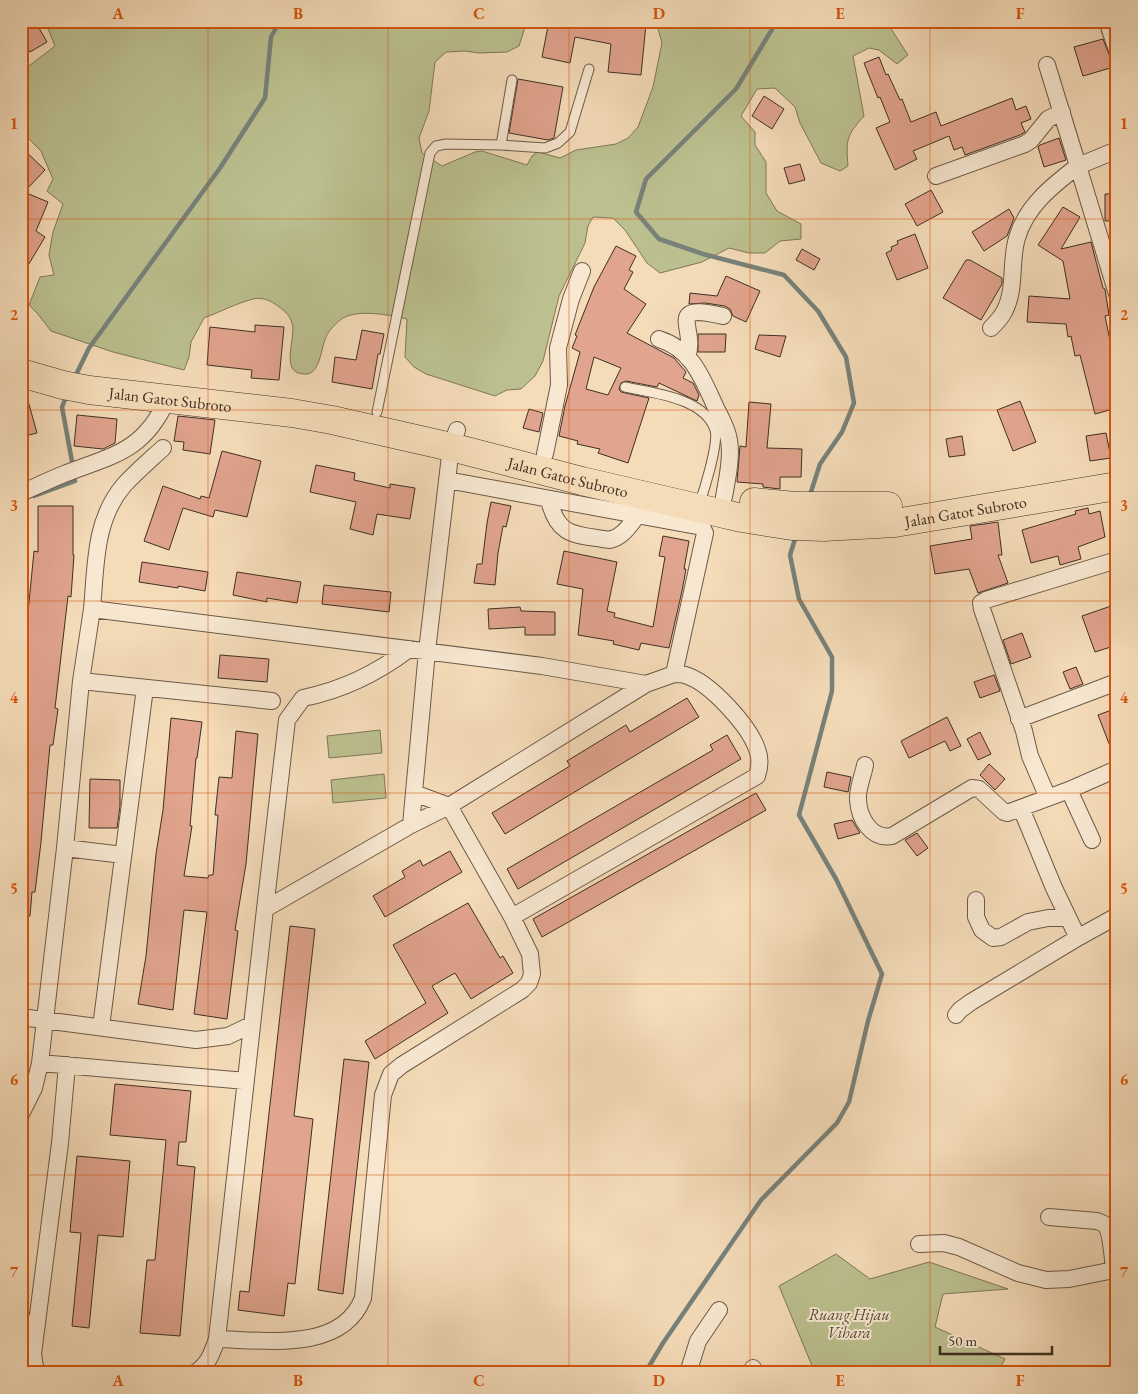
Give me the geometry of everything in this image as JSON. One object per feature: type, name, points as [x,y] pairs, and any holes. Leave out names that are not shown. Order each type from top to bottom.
[{"type":"highway","name":"Jalan Gatot Subroto","points":[[21,356],[78,379],[167,400],[292,413],[545,454],[708,500],[742,518],[890,515],[1115,478]]},
{"type":"highway","name":"Jalan Gatot Subroto","points":[[21,373],[78,379],[249,389],[327,402],[376,412],[582,481],[708,500]]},
{"type":"street","points":[[1107,21],[1117,50]]},
{"type":"street","points":[[1047,65],[1117,294]]},
{"type":"street","points":[[936,176],[1025,144],[1031,140],[1048,119],[1062,112]]},
{"type":"street","points":[[991,328],[1001,318],[1008,304],[1013,254],[1017,238],[1025,220],[1040,198],[1078,166],[1117,150]]},
{"type":"street","points":[[545,454],[559,385],[558,348],[571,299],[582,271]]},
{"type":"street","points":[[687,357],[690,350],[686,327],[688,316],[697,311],[723,316]]},
{"type":"street","points":[[659,339],[672,343],[682,350],[698,370],[728,434],[730,452],[708,500]]},
{"type":"street","points":[[21,493],[72,471],[112,457],[142,437],[156,420],[167,400]]},
{"type":"street","points":[[411,825],[427,651],[447,480],[454,438]]},
{"type":"street","points":[[21,1114],[34,1088],[40,1063],[65,848],[81,681],[92,609],[96,554],[104,516],[123,486],[163,448]]},
{"type":"street","points":[[447,480],[700,526],[705,530],[674,674]]},
{"type":"street","points":[[549,500],[556,520],[566,531],[600,539],[609,540],[619,537],[637,516]]},
{"type":"street","points":[[1048,798],[1030,756],[1020,719],[981,603],[1117,560]]},
{"type":"street","points":[[92,609],[542,666],[646,684]]},
{"type":"street","points":[[81,681],[272,701],[303,698],[325,694],[362,679],[390,663],[409,649]]},
{"type":"street","points":[[265,909],[411,825],[449,806],[646,684],[674,674],[685,675],[721,699],[732,711],[757,748],[760,767],[757,776],[512,917]]},
{"type":"street","points":[[1020,719],[1117,682]]},
{"type":"street","points":[[101,1027],[145,688]]},
{"type":"street","points":[[195,1373],[206,1365],[211,1357],[217,1338],[287,720],[303,698]]},
{"type":"street","points":[[272,701],[287,720]]},
{"type":"street","points":[[865,765],[858,800],[865,822],[872,832],[880,837],[892,836],[972,788],[979,789],[1004,812],[1011,812],[1116,772]]},
{"type":"street","points":[[1069,790],[1092,840]]},
{"type":"street","points":[[217,1338],[298,1341],[332,1330],[353,1316],[363,1298],[382,1104],[386,1083],[391,1074],[402,1065],[522,990],[529,983],[532,974],[530,954],[512,917],[449,806],[414,793]]},
{"type":"street","points":[[1021,808],[1078,937]]},
{"type":"street","points":[[65,848],[123,855]]},
{"type":"street","points":[[976,900],[976,917],[982,930],[993,938],[1001,937],[1028,922],[1048,918],[1068,918]]},
{"type":"street","points":[[956,1015],[971,1002],[1078,937],[1117,916]]},
{"type":"street","points":[[21,1017],[196,1040],[228,1036],[251,1025]]},
{"type":"street","points":[[40,1063],[246,1081]]},
{"type":"street","points":[[34,1354],[60,1143],[67,1066]]},
{"type":"street","points":[[919,1244],[944,1244],[959,1247],[1018,1273],[1046,1280],[1068,1279],[1115,1270],[1107,1226],[1097,1221],[1049,1217]]},
{"type":"street","points":[[688,1373],[698,1342],[719,1310]]},
{"type":"street","points":[[21,1315],[34,1354],[36,1373]]},
{"type":"lane","points":[[376,412],[430,153],[436,146],[446,144],[545,148],[558,143],[570,132],[589,69]]},
{"type":"lane","points":[[501,145],[512,80]]},
{"type":"lane","points":[[625,387],[684,400],[703,411],[715,430],[708,500]]},
{"type":"green space","points":[[45,21],[527,21],[519,46],[507,52],[446,52],[435,62],[429,111],[419,138],[422,153],[442,166],[475,152],[482,151],[527,165],[532,156],[538,152],[560,158],[576,150],[616,144],[628,138],[638,127],[653,87],[662,43],[656,21],[886,21],[908,55],[897,64],[879,50],[869,48],[853,56],[864,116],[850,134],[847,144],[848,166],[840,171],[821,163],[800,123],[795,107],[775,88],[757,89],[741,116],[755,132],[755,145],[766,162],[766,193],[777,211],[801,224],[801,239],[780,241],[765,253],[749,253],[729,248],[702,262],[660,273],[647,263],[625,230],[613,218],[593,217],[588,226],[585,243],[559,296],[543,361],[535,376],[521,389],[507,390],[495,396],[426,374],[414,367],[405,357],[407,319],[383,315],[366,313],[350,315],[341,319],[327,335],[317,366],[310,373],[305,374],[297,372],[292,368],[290,362],[293,329],[289,317],[268,300],[256,298],[204,318],[191,342],[189,357],[184,370],[113,352],[51,331],[29,305],[40,277],[54,275],[49,255],[53,232],[63,204],[47,191],[53,179],[41,151],[21,131],[21,72],[55,46]]},
{"type":"green space","points":[[380,730],[382,753],[329,758],[327,736]]},
{"type":"green space","points":[[384,774],[386,798],[333,803],[331,780]]},
{"type":"green space","name":"Ruang Hijau Vihara","points":[[836,1254],[870,1279],[929,1262],[1008,1289],[943,1294],[935,1327],[1005,1359],[997,1373],[815,1373],[779,1286]]},
{"type":"building","points":[[21,21],[35,21],[47,42],[30,52],[21,37]]},
{"type":"building","points":[[549,21],[624,21],[646,24],[641,75],[608,72],[611,44],[575,37],[570,63],[542,57]]},
{"type":"building","points":[[1103,39],[1110,57],[1117,60],[1117,66],[1083,76],[1074,47]]},
{"type":"building","points":[[879,57],[886,75],[888,74],[900,100],[902,99],[911,122],[936,112],[941,126],[1012,98],[1016,110],[1026,106],[1031,119],[1021,123],[1025,132],[1020,135],[965,155],[962,147],[954,150],[949,136],[913,151],[917,159],[895,170],[876,128],[890,122],[864,63]]},
{"type":"building","points":[[518,79],[563,87],[554,138],[548,140],[509,133]]},
{"type":"building","points":[[764,96],[784,109],[772,129],[752,116]]},
{"type":"building","points":[[1059,138],[1066,160],[1044,167],[1038,147]]},
{"type":"building","points":[[21,147],[45,170],[24,192],[48,202],[36,231],[45,237],[21,277]]},
{"type":"building","points":[[800,164],[805,180],[789,184],[784,168]]},
{"type":"building","points":[[931,190],[943,212],[917,226],[905,204]]},
{"type":"building","points":[[1105,194],[1117,194],[1117,221],[1105,221]]},
{"type":"building","points":[[1063,207],[1080,217],[1061,249],[1091,242],[1103,288],[1105,289],[1109,315],[1105,316],[1112,350],[1117,349],[1117,408],[1095,414],[1080,355],[1075,356],[1071,336],[1068,337],[1066,324],[1027,322],[1029,296],[1070,299],[1063,261],[1038,245]]},
{"type":"building","points":[[1009,209],[1014,218],[1007,236],[984,251],[972,232]]},
{"type":"building","points":[[915,234],[928,268],[897,280],[886,253],[892,250],[891,247],[898,244],[897,241]]},
{"type":"building","points":[[616,246],[636,256],[629,270],[633,272],[624,289],[646,304],[627,333],[674,358],[686,372],[683,378],[693,383],[699,395],[697,401],[659,383],[657,387],[626,381],[621,383],[619,389],[621,392],[649,398],[628,463],[598,453],[600,449],[577,444],[578,441],[559,436],[580,352],[572,348],[577,336],[575,335],[594,287]],"holes":[[[594,357],[621,368],[608,395],[586,389]]]},
{"type":"building","points":[[802,249],[820,259],[814,270],[796,260]]},
{"type":"building","points":[[966,260],[970,260],[1002,278],[1002,284],[981,320],[943,298]]},
{"type":"building","points":[[726,276],[760,291],[746,322],[733,316],[730,309],[725,306],[705,303],[689,304],[690,293],[717,296]]},
{"type":"building","points":[[255,325],[284,327],[279,380],[251,378],[252,370],[207,365],[210,327],[255,332]]},
{"type":"building","points":[[362,330],[384,334],[380,354],[378,354],[372,389],[332,382],[335,357],[356,360]]},
{"type":"building","points":[[698,334],[726,334],[725,352],[698,352]]},
{"type":"building","points":[[759,335],[786,336],[780,357],[755,349]]},
{"type":"building","points":[[21,390],[25,390],[37,433],[21,437]]},
{"type":"building","points":[[1020,401],[1036,442],[1013,451],[997,410]]},
{"type":"building","points":[[749,402],[771,404],[767,448],[802,449],[801,477],[780,477],[780,489],[763,487],[763,484],[737,482],[740,446],[746,447]]},
{"type":"building","points":[[529,409],[543,413],[539,432],[523,428]]},
{"type":"building","points":[[77,415],[117,419],[115,443],[103,449],[74,446]]},
{"type":"building","points":[[178,416],[215,420],[210,454],[183,450],[184,442],[174,441]]},
{"type":"building","points":[[1106,433],[1111,458],[1090,461],[1086,436]]},
{"type":"building","points":[[962,436],[965,455],[949,457],[946,439]]},
{"type":"building","points":[[222,451],[261,461],[247,517],[215,510],[213,517],[183,508],[169,550],[144,541],[163,486],[200,499],[201,496],[209,498]]},
{"type":"building","points":[[316,465],[355,473],[354,480],[390,488],[390,484],[415,488],[410,519],[377,514],[373,535],[350,529],[356,502],[310,492]]},
{"type":"building","points":[[491,502],[511,506],[506,527],[503,526],[495,585],[474,583],[477,564],[482,564]]},
{"type":"building","points":[[38,506],[73,506],[74,555],[71,597],[68,596],[55,708],[58,709],[53,745],[50,745],[35,892],[32,892],[30,916],[21,916],[21,684],[34,551],[38,552]]},
{"type":"building","points":[[1088,508],[1089,514],[1100,511],[1105,537],[1078,547],[1081,559],[1060,565],[1058,556],[1031,563],[1022,530],[1076,514],[1075,511]]},
{"type":"building","points":[[998,522],[1002,555],[998,555],[1008,583],[978,593],[969,569],[935,574],[930,546],[972,539],[970,526]]},
{"type":"building","points":[[663,536],[689,541],[682,591],[669,648],[641,643],[639,650],[613,644],[614,641],[578,635],[583,589],[557,584],[564,551],[617,562],[607,611],[615,613],[614,617],[653,627],[665,557],[659,556]]},
{"type":"building","points":[[142,562],[208,572],[205,591],[139,582]]},
{"type":"building","points":[[237,572],[301,582],[297,603],[267,598],[267,602],[233,595]]},
{"type":"building","points":[[324,585],[391,592],[389,612],[322,604]]},
{"type":"building","points":[[1117,604],[1117,645],[1095,652],[1082,616]]},
{"type":"building","points":[[520,607],[521,611],[555,612],[555,635],[525,635],[525,627],[489,629],[488,609]]},
{"type":"building","points":[[1022,633],[1031,657],[1011,664],[1003,640]]},
{"type":"building","points":[[220,655],[269,659],[267,682],[218,678]]},
{"type":"building","points":[[1076,667],[1083,684],[1070,689],[1063,672]]},
{"type":"building","points":[[994,675],[1000,691],[980,698],[974,682]]},
{"type":"building","points":[[687,698],[699,717],[505,834],[492,813],[570,766],[567,761],[626,725],[630,732]]},
{"type":"building","points":[[1117,708],[1117,759],[1115,759],[1098,715]]},
{"type":"building","points":[[947,717],[961,746],[950,751],[945,741],[909,758],[901,741]]},
{"type":"building","points":[[171,718],[202,722],[196,758],[190,826],[192,826],[184,876],[208,878],[209,875],[213,875],[218,815],[215,815],[219,777],[232,778],[236,731],[258,734],[246,864],[235,930],[238,931],[227,1019],[194,1014],[207,912],[184,910],[173,1010],[138,1004],[146,956],[156,854],[163,810]]},
{"type":"building","points":[[980,732],[991,754],[978,760],[967,739]]},
{"type":"building","points":[[727,735],[741,759],[518,889],[507,869],[713,750],[710,745]]},
{"type":"building","points":[[989,764],[1005,779],[995,790],[980,775]]},
{"type":"building","points":[[827,772],[851,777],[848,792],[824,787]]},
{"type":"building","points":[[90,779],[120,780],[120,806],[117,828],[89,828]]},
{"type":"building","points":[[756,793],[766,810],[542,937],[533,919]]},
{"type":"building","points":[[852,820],[860,833],[838,839],[834,824]]},
{"type":"building","points":[[917,833],[928,848],[917,856],[905,840]]},
{"type":"building","points":[[450,851],[462,872],[385,917],[373,896],[405,877],[402,871],[420,860],[423,866]]},
{"type":"building","points":[[468,903],[500,958],[503,956],[513,973],[471,999],[455,973],[432,986],[448,1013],[375,1059],[365,1041],[426,1003],[393,945]]},
{"type":"building","points":[[290,926],[315,929],[294,1116],[313,1119],[295,1284],[288,1283],[284,1316],[238,1310],[240,1291],[249,1292]]},
{"type":"building","points":[[344,1059],[369,1062],[343,1294],[318,1290]]},
{"type":"building","points":[[115,1084],[191,1091],[186,1142],[179,1142],[177,1165],[195,1167],[180,1336],[140,1333],[147,1260],[155,1260],[166,1140],[110,1135]]},
{"type":"building","points":[[77,1156],[130,1161],[123,1237],[98,1235],[89,1328],[72,1326],[81,1233],[70,1232]]},
{"type":"waterway","points":[[74,379],[89,348],[220,168],[265,98],[271,37],[280,21]]},
{"type":"waterway","points":[[777,21],[736,89],[646,179],[636,212],[659,239],[703,254],[784,275],[818,311],[846,357],[854,403],[842,432],[820,464],[809,498]]},
{"type":"waterway","points":[[67,395],[62,407],[73,467]]},
{"type":"waterway","points":[[34,496],[75,481],[74,475]]},
{"type":"waterway","points":[[645,1373],[663,1343],[761,1200],[837,1123],[849,1102],[868,1021],[882,974],[836,879],[799,815],[832,691],[832,657],[799,599],[790,555],[796,536]]}]
